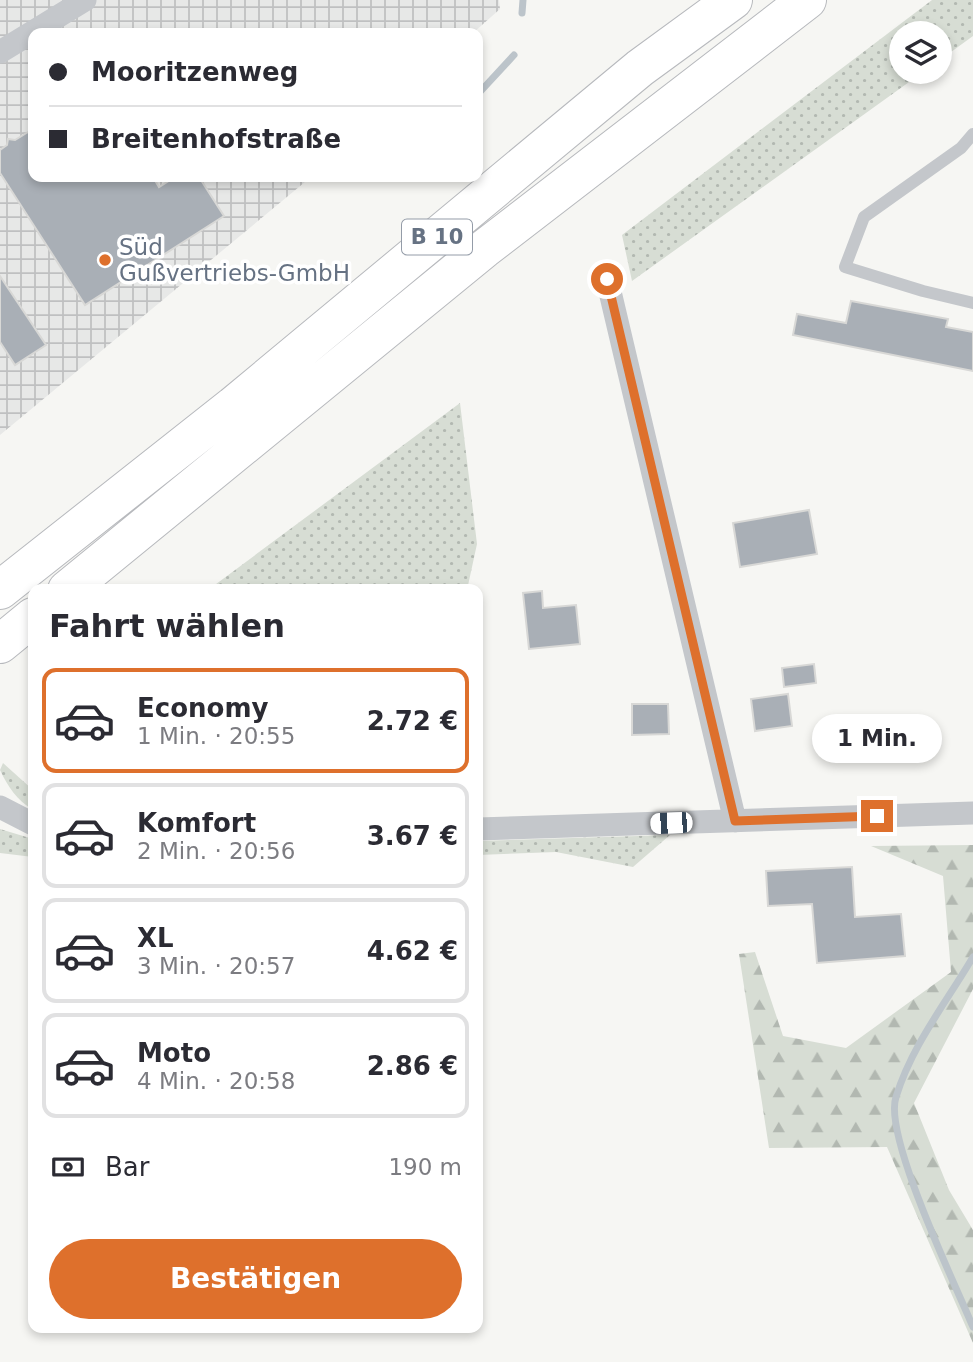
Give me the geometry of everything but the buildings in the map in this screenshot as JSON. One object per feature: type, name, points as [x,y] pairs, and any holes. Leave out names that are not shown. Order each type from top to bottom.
[{"type":"highway","name":"B 10","points":[[0,590],[233,406],[640,68],[733,0]]},
{"type":"highway","name":"B 10","points":[[74,584],[484,249],[807,0]]},
{"type":"highway","points":[[0,644],[28,621]]},
{"type":"street","points":[[39,28],[85,0]]},
{"type":"street","points":[[0,52],[28,35]]},
{"type":"street","points":[[607,279],[735,821]]},
{"type":"street","points":[[0,807],[28,821]]},
{"type":"street","points":[[483,829],[973,813]]},
{"type":"lane","points":[[973,134],[961,148],[864,217],[845,267],[923,292],[973,303]]},
{"type":"shaded area","points":[[0,0],[499,0],[500,9],[479,28],[28,28],[28,182],[305,182],[0,435]]},
{"type":"green space","points":[[932,0],[973,0],[973,36],[952,51],[952,21],[904,21]]},
{"type":"green space","points":[[889,33],[889,84],[906,84],[632,281],[622,235]]},
{"type":"green space","points":[[460,403],[477,544],[468,584],[216,584]]},
{"type":"green space","points":[[3,763],[28,786],[28,806],[10,787],[0,770]]},
{"type":"green space","points":[[0,829],[28,837],[28,856],[0,853]]},
{"type":"green space","points":[[670,835],[633,867],[556,852],[483,855],[483,841]]},
{"type":"green space","points":[[973,845],[973,989],[914,1103],[949,1190],[973,1230],[973,1343],[887,1147],[769,1148],[739,954],[755,952],[783,1036],[846,1048],[951,972],[943,876],[871,846]]},
{"type":"waterway","points":[[522,13],[523,0]]},
{"type":"waterway","points":[[483,89],[514,55]]},
{"type":"waterway","points":[[973,957],[911,1060],[896,1097],[895,1116],[910,1175],[973,1327]]},
{"type":"place","name":"Süd Gußvertriebs-GmbH","points":[[105,260]]},
{"type":"route","points":[[607,279],[735,821],[877,816]]}]
